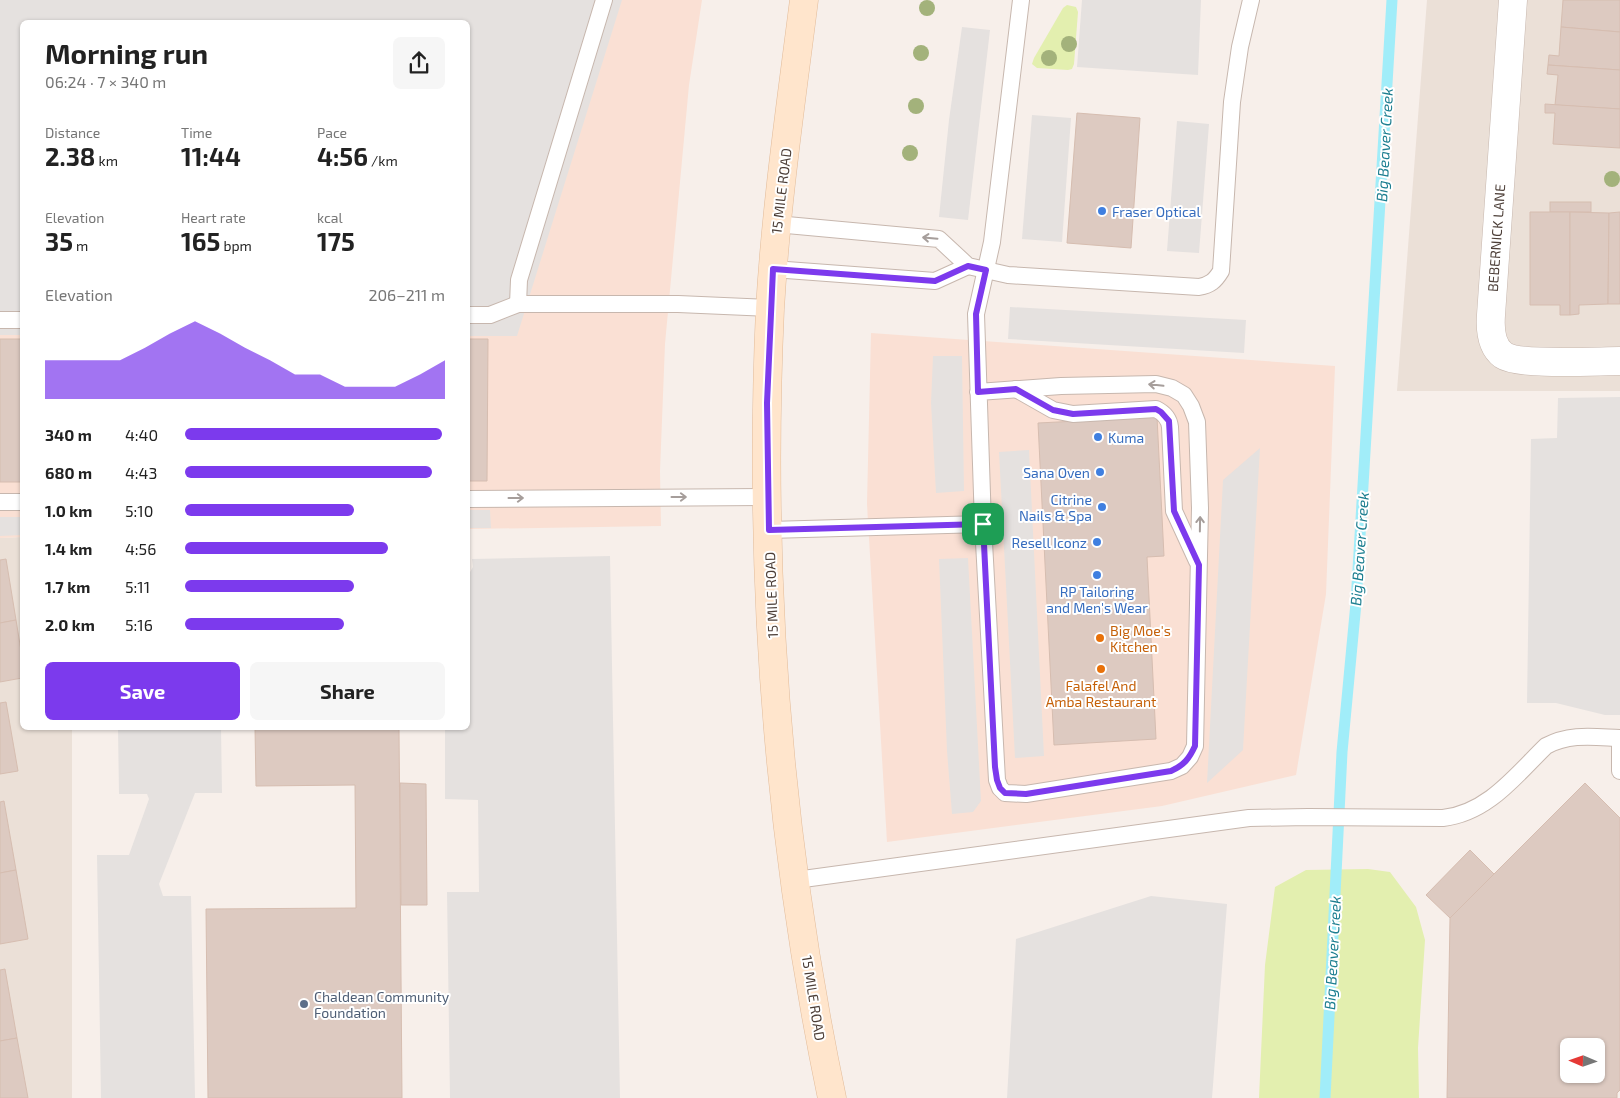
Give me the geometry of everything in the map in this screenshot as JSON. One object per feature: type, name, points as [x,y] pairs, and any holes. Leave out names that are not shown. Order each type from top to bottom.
[{"type":"main road","name":"15 MILE ROAD","points":[[804,0],[776,224],[770,308],[767,403],[771,631],[778,731],[796,880],[818,1033],[832,1098]]},
{"type":"street","name":"BEBERNICK LANE","points":[[1513,0],[1491,315],[1492,340],[1503,354],[1519,360],[1620,361]]},
{"type":"lane","points":[[518,304],[519,280],[604,0]]},
{"type":"lane","points":[[978,392],[1062,386],[1156,384],[1172,388],[1184,395],[1191,406],[1197,422],[1200,508],[1195,746],[1190,757],[1182,766],[1158,774],[1026,794],[1005,793],[1000,788],[995,767],[983,524],[978,392],[976,314],[992,242],[1021,0]]},
{"type":"lane","points":[[776,224],[939,239],[968,266],[1008,275],[1199,288],[1208,285],[1216,279],[1221,271],[1232,102],[1240,47],[1251,0]]},
{"type":"lane","points":[[773,269],[935,281],[968,266]]},
{"type":"lane","points":[[470,315],[490,315],[518,304],[678,304],[770,308]]},
{"type":"lane","points":[[0,320],[20,320]]},
{"type":"lane","points":[[1016,389],[1053,410],[1073,414],[1156,409],[1161,412],[1169,421],[1170,427],[1174,511],[1199,565]]},
{"type":"lane","points":[[470,499],[768,497]]},
{"type":"lane","points":[[0,502],[20,502]]},
{"type":"lane","points":[[769,530],[983,524]]},
{"type":"lane","points":[[796,880],[1249,818],[1308,816],[1443,818],[1458,816],[1474,810],[1488,801],[1546,746],[1570,736],[1620,738],[1620,771]]},
{"type":"shaded area","points":[[0,0],[702,0],[689,85],[665,344],[660,471],[661,526],[470,529],[470,20],[20,20],[20,537],[0,538]]},
{"type":"shaded area","points":[[0,0],[622,0],[517,336],[470,336],[470,20],[20,20],[20,335],[0,335]]},
{"type":"shaded area","points":[[1082,0],[1201,0],[1198,75],[1077,67]]},
{"type":"shaded area","points":[[1427,0],[1620,0],[1620,391],[1397,391]]},
{"type":"shaded area","points":[[962,27],[990,30],[968,220],[939,217],[949,120]]},
{"type":"shaded area","points":[[1032,115],[1071,118],[1062,242],[1022,239]]},
{"type":"shaded area","points":[[1177,121],[1209,124],[1199,253],[1167,251]]},
{"type":"shaded area","points":[[1010,307],[1246,320],[1244,353],[1008,339]]},
{"type":"shaded area","points":[[871,333],[1335,366],[1326,594],[1296,775],[1162,806],[887,842],[867,504]]},
{"type":"shaded area","points":[[933,356],[962,356],[964,491],[936,493],[931,403]]},
{"type":"shaded area","points":[[1620,397],[1620,715],[1605,715],[1556,703],[1527,703],[1531,439],[1557,438],[1558,398]]},
{"type":"shaded area","points":[[1260,448],[1243,750],[1207,783],[1223,480]]},
{"type":"shaded area","points":[[1029,450],[1044,756],[1015,758],[999,452]]},
{"type":"shaded area","points":[[470,510],[490,510],[491,528],[470,528]]},
{"type":"shaded area","points":[[0,517],[20,517],[20,535],[0,536]]},
{"type":"shaded area","points":[[20,537],[20,730],[72,730],[72,1098],[0,1098],[0,538]]},
{"type":"shaded area","points":[[610,556],[620,1098],[450,1098],[447,892],[479,892],[478,800],[445,799],[445,730],[470,730],[470,572],[473,567],[472,559]]},
{"type":"shaded area","points":[[968,558],[981,801],[973,812],[952,814],[947,751],[939,559]]},
{"type":"shaded area","points":[[118,730],[221,730],[222,793],[195,793],[159,884],[163,896],[191,896],[195,1098],[101,1098],[97,855],[129,855],[149,799],[147,794],[119,794]]},
{"type":"shaded area","points":[[1151,896],[1227,904],[1212,1098],[1007,1098],[1016,939]]},
{"type":"green space","points":[[1067,5],[1076,7],[1078,12],[1072,69],[1037,68],[1032,64],[1034,58],[1063,8]]},
{"type":"green space","points":[[1368,869],[1390,872],[1416,907],[1425,940],[1418,1048],[1419,1098],[1259,1098],[1265,965],[1275,887],[1306,870]]},
{"type":"building","points":[[1563,0],[1620,0],[1620,32],[1561,27]]},
{"type":"building","points":[[1561,27],[1620,32],[1620,70],[1548,65],[1549,55],[1559,56]]},
{"type":"building","points":[[1548,65],[1620,70],[1620,109],[1555,105],[1558,75],[1547,74]]},
{"type":"building","points":[[1545,104],[1620,109],[1620,148],[1553,144],[1555,113],[1545,113]]},
{"type":"building","name":"Fraser Optical","points":[[1077,113],[1140,118],[1131,248],[1067,243]]},
{"type":"building","points":[[1550,202],[1591,202],[1591,212],[1550,212]]},
{"type":"building","points":[[1530,212],[1570,212],[1570,315],[1560,315],[1560,305],[1530,305]]},
{"type":"building","points":[[1570,212],[1609,213],[1608,304],[1579,305],[1579,314],[1570,315]]},
{"type":"building","points":[[1620,212],[1620,304],[1608,304],[1609,213]]},
{"type":"building","points":[[0,339],[20,339],[20,482],[0,482]]},
{"type":"building","points":[[470,339],[488,339],[487,481],[470,481]]},
{"type":"building","points":[[1157,417],[1164,556],[1147,557],[1156,739],[1054,745],[1038,423]]},
{"type":"building","points":[[6,559],[16,620],[0,623],[0,560]]},
{"type":"building","points":[[16,620],[20,645],[20,678],[0,682],[0,623]]},
{"type":"building","points":[[6,702],[18,771],[0,774],[0,703]]},
{"type":"building","name":"Chaldean Community Foundation","points":[[255,730],[399,730],[402,1098],[208,1098],[206,909],[356,908],[355,785],[256,786]]},
{"type":"building","points":[[400,783],[426,784],[427,905],[401,905]]},
{"type":"building","points":[[1585,783],[1620,818],[1620,1090],[1617,1093],[1617,1098],[1447,1098],[1450,918]]},
{"type":"building","points":[[4,801],[16,870],[0,873],[0,802]]},
{"type":"building","points":[[1470,850],[1494,874],[1450,918],[1426,895]]},
{"type":"building","points":[[16,870],[28,939],[0,944],[0,873]]},
{"type":"building","points":[[5,969],[17,1038],[0,1041],[0,970]]},
{"type":"building","points":[[17,1038],[28,1098],[0,1098],[0,1041]]},
{"type":"waterway","name":"Big Beaver Creek","points":[[1325,1098],[1342,752],[1356,603],[1392,0]]},
{"type":"place","name":"Fraser Optical","points":[[1102,211]]},
{"type":"place","name":"Kuma","points":[[1098,437]]},
{"type":"place","name":"Sana Oven","points":[[1100,472]]},
{"type":"place","name":"Citrine Nails & Spa","points":[[1102,507]]},
{"type":"place","name":"Resell Iconz","points":[[1097,542]]},
{"type":"place","name":"RP Tailoring and Men's Wear","points":[[1097,575]]},
{"type":"place","name":"Big Moe's Kitchen","points":[[1100,638]]},
{"type":"place","name":"Falafel And Amba Restaurant","points":[[1101,669]]},
{"type":"place","name":"Chaldean Community Foundation","points":[[304,1004]]},
{"type":"route","points":[[968,266],[986,270],[976,314],[978,392],[1016,389],[1053,410],[1073,414],[1156,409],[1166,416],[1170,427],[1174,511],[1199,565],[1195,746],[1190,757],[1182,766],[1158,774],[1041,793],[1012,795],[1005,793],[1000,788],[995,767],[983,524],[769,530],[767,403],[773,269],[935,281],[968,266]]}]
